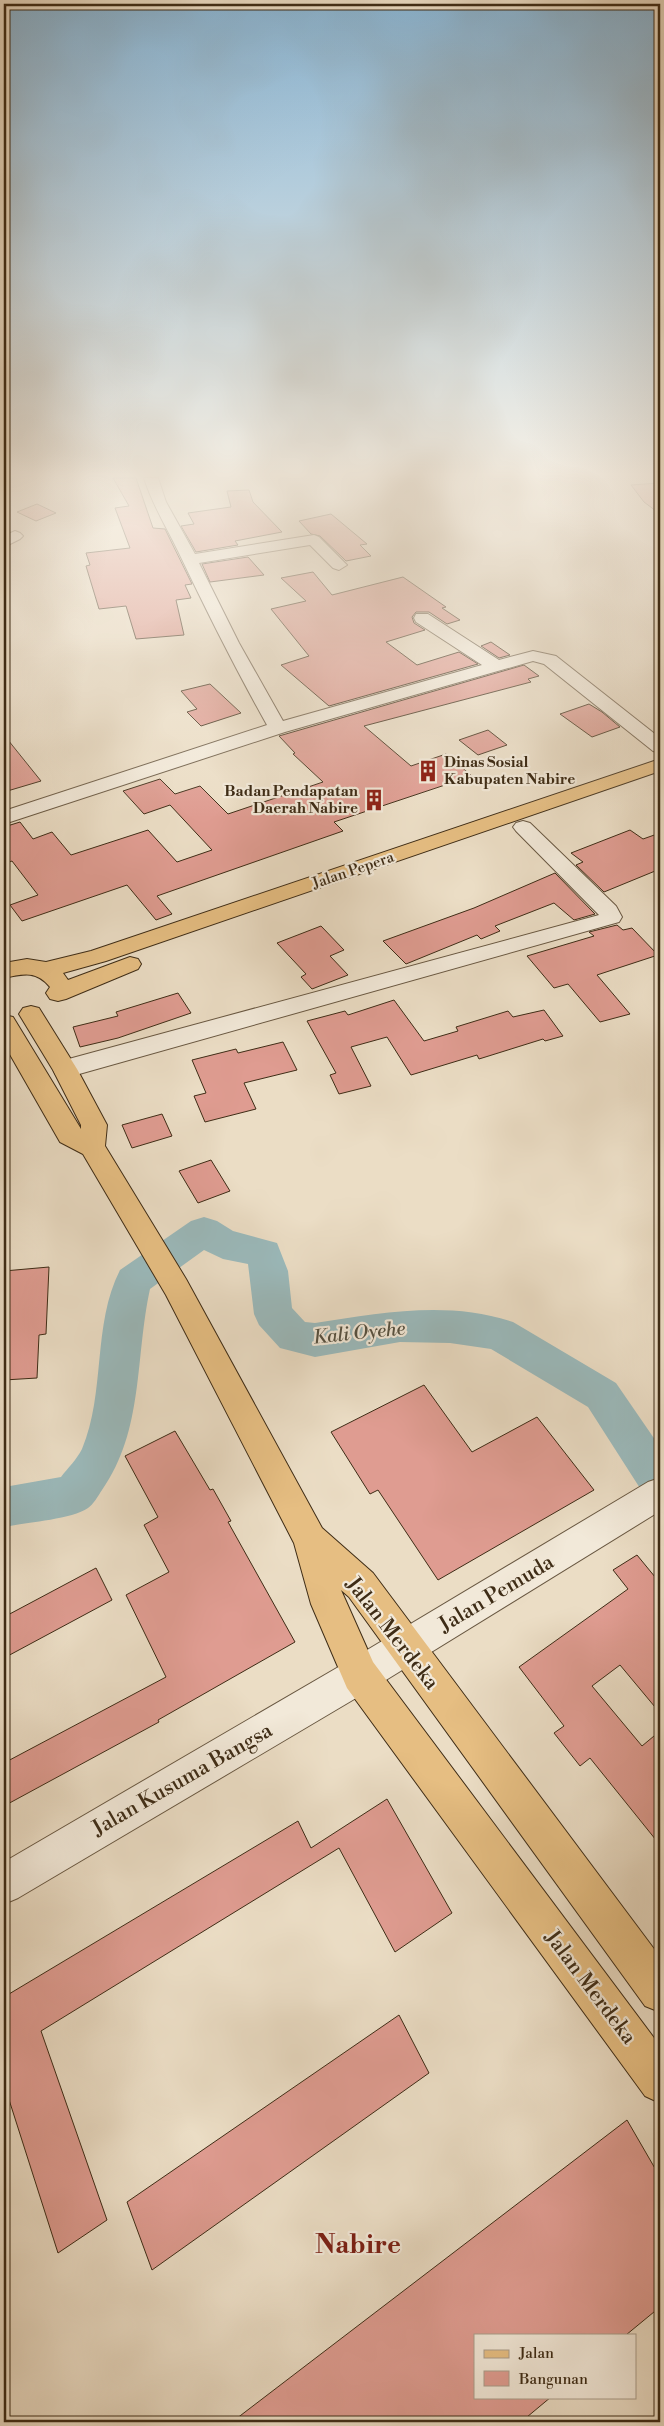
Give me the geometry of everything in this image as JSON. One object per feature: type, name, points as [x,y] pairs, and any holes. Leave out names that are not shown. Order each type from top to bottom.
[{"type":"main road","name":"Jalan Pepera","points":[[58,993],[82,982],[660,766]]},
{"type":"main road","name":"Jalan Pepera","points":[[45,970],[98,956],[395,864],[523,827],[660,779]]},
{"type":"main road","points":[[4,1015],[32,1014],[44,1009],[53,1002],[58,993],[58,983],[54,975],[45,970],[21,966],[5,967]]},
{"type":"main road","points":[[32,1014],[65,1069],[94,1125],[92,1147]]},
{"type":"main road","points":[[4,1023],[69,1135],[92,1147],[176,1288],[310,1539]]},
{"type":"main road","name":"Jalan Merdeka","points":[[310,1539],[361,1585],[660,1991]]},
{"type":"main road","name":"Jalan Merdeka","points":[[310,1539],[328,1604],[360,1675],[660,2080]]},
{"type":"street","points":[[205,591],[230,643],[278,728]]},
{"type":"street","points":[[422,618],[496,666]]},
{"type":"street","points":[[4,818],[278,728],[533,656],[548,658],[660,747]]},
{"type":"street","points":[[65,1069],[606,920],[611,916],[523,827]]},
{"type":"street","name":"Jalan Pemuda","points":[[360,1675],[660,1493]]},
{"type":"street","name":"Jalan Kusuma Bangsa","points":[[4,1884],[360,1675]]},
{"type":"building","points":[[94,591],[188,591],[191,598],[176,600],[184,635],[136,639],[126,606],[99,609]]},
{"type":"building","points":[[295,591],[329,591],[332,595],[347,591],[423,591],[446,607],[442,608],[460,620],[447,624],[429,612],[416,612],[412,617],[414,623],[425,630],[386,642],[417,665],[459,652],[478,664],[329,706],[281,665],[309,656],[271,609],[306,601]]},
{"type":"building","points":[[491,642],[510,655],[499,658],[481,646]]},
{"type":"building","points":[[524,665],[539,676],[528,679],[531,682],[364,726],[411,766],[446,754],[472,776],[334,822],[343,831],[157,896],[172,914],[156,920],[127,885],[22,921],[10,905],[38,895],[12,861],[4,864],[4,827],[20,822],[33,839],[52,832],[71,855],[148,830],[177,862],[212,850],[170,805],[144,814],[123,791],[160,779],[175,794],[200,786],[228,814],[323,782],[293,754],[295,753],[279,736]]},
{"type":"building","points":[[210,684],[241,713],[201,726],[187,712],[197,709],[181,691]]},
{"type":"building","points":[[589,704],[620,727],[592,737],[560,714]]},
{"type":"building","points":[[488,730],[507,745],[478,755],[459,740]]},
{"type":"building","points":[[4,735],[41,781],[4,792]]},
{"type":"building","points":[[630,830],[643,839],[660,833],[660,869],[604,892],[576,865],[583,862],[571,853]]},
{"type":"building","points":[[555,873],[595,914],[574,920],[554,903],[495,926],[500,931],[481,939],[477,935],[406,964],[383,941],[474,908]]},
{"type":"building","points":[[617,925],[623,930],[632,928],[658,955],[597,975],[630,1014],[600,1022],[568,984],[554,988],[527,956],[594,936],[589,932]]},
{"type":"building","points":[[321,926],[344,950],[330,956],[348,975],[312,989],[301,977],[306,974],[277,943]]},
{"type":"building","points":[[178,993],[191,1013],[118,1038],[80,1047],[73,1027],[118,1016],[116,1012]]},
{"type":"building","points":[[394,1000],[424,1041],[458,1031],[456,1027],[508,1011],[513,1017],[544,1010],[563,1036],[545,1041],[543,1039],[479,1059],[477,1055],[411,1075],[387,1037],[351,1047],[371,1086],[339,1094],[330,1075],[336,1073],[307,1021],[345,1011],[348,1015]]},
{"type":"building","points":[[283,1042],[297,1070],[244,1083],[256,1109],[205,1122],[194,1096],[206,1093],[192,1060],[236,1049],[238,1053]]},
{"type":"building","points":[[162,1114],[172,1136],[132,1148],[122,1125]]},
{"type":"building","points":[[211,1160],[230,1191],[198,1203],[179,1171]]},
{"type":"building","points":[[49,1267],[46,1334],[39,1335],[37,1378],[4,1380],[4,1271]]},
{"type":"building","points":[[424,1385],[472,1452],[537,1417],[594,1490],[438,1580],[378,1490],[370,1494],[331,1432]]},
{"type":"building","points":[[175,1431],[210,1490],[213,1489],[231,1521],[228,1522],[295,1642],[158,1720],[159,1722],[4,1806],[4,1763],[166,1677],[126,1595],[169,1572],[144,1525],[158,1517],[125,1456]]},
{"type":"building","points":[[637,1555],[660,1583],[660,1713],[620,1665],[592,1686],[642,1746],[660,1731],[660,1845],[590,1758],[580,1766],[554,1733],[564,1726],[519,1667],[628,1589],[613,1570]]},
{"type":"building","points":[[96,1568],[112,1600],[4,1658],[4,1617]]},
{"type":"building","points":[[387,1799],[452,1913],[395,1952],[339,1848],[41,2031],[107,2220],[58,2253],[4,2084],[4,1997],[298,1821],[311,1848]]},
{"type":"building","points":[[399,2015],[429,2073],[152,2270],[127,2202]]},
{"type":"building","points":[[627,2120],[660,2177],[660,2307],[627,2334],[474,2334],[474,2398],[550,2398],[521,2422],[232,2422]]},
{"type":"waterway","name":"Kali Oyehe","points":[[4,1505],[10,1506],[74,1494],[99,1460],[114,1413],[125,1315],[133,1281],[204,1231],[223,1244],[264,1253],[269,1271],[273,1314],[294,1336],[315,1340],[400,1326],[450,1327],[499,1334],[602,1395],[660,1482]]},
{"type":"place","name":"Dinas Sosial Kabupaten Nabire","points":[[428,771]]},
{"type":"place","name":"Badan Pendapatan Daerah Nabire","points":[[374,800]]},
{"type":"district","name":"Nabire","points":[[358,2244]]}]
